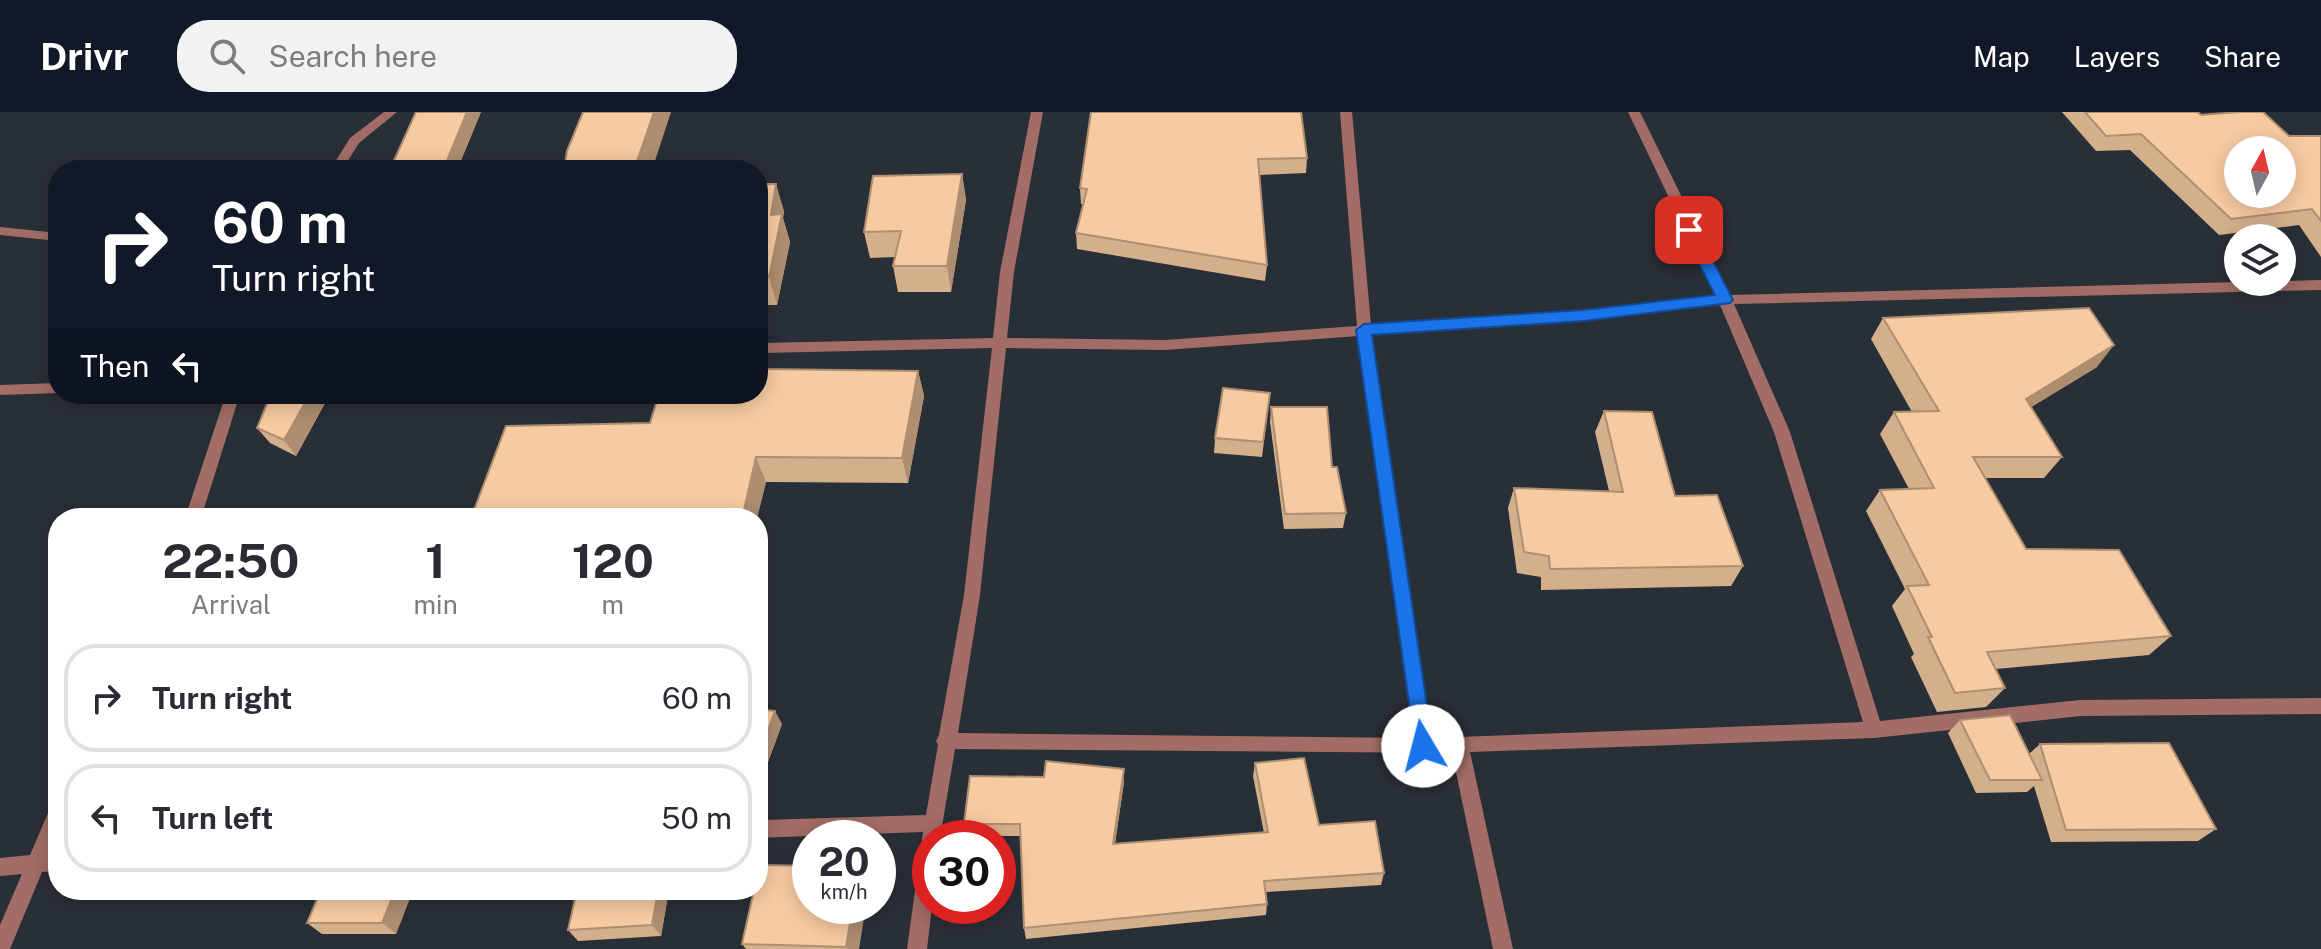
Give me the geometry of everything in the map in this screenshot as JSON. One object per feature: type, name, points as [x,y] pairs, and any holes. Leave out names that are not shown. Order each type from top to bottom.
[{"type":"street","points":[[342,160],[354,141],[391,112]]},
{"type":"street","points":[[934,820],[972,595],[1007,272],[1037,112]]},
{"type":"street","points":[[1346,112],[1364,330],[1423,746]]},
{"type":"street","points":[[1634,112],[1725,300],[1782,432],[1874,730]]},
{"type":"street","points":[[0,231],[48,236]]},
{"type":"street","points":[[768,348],[1000,343],[1165,345],[1584,315],[1725,300],[2321,285]]},
{"type":"street","points":[[0,390],[48,388]]},
{"type":"street","points":[[196,508],[230,404]]},
{"type":"street","points":[[945,741],[1423,746],[1874,730],[2080,708],[2321,706]]},
{"type":"street","points":[[1459,743],[1503,949]]},
{"type":"street","points":[[768,829],[912,831]]},
{"type":"street","points":[[0,949],[48,833]]},
{"type":"street","points":[[0,867],[48,863]]},
{"type":"street","points":[[917,949],[920,924]]},
{"type":"building","points":[[416,112],[467,112],[447,160],[394,160]]},
{"type":"building","points":[[583,112],[654,112],[637,160],[566,160]]},
{"type":"building","points":[[1091,112],[1301,112],[1307,158],[1258,159],[1267,265],[1076,233],[1087,189],[1080,188]]},
{"type":"building","points":[[2085,112],[2198,112],[2201,115],[2263,112],[2289,136],[2224,136],[2224,208],[2296,208],[2296,136],[2321,136],[2321,221],[2312,209],[2231,219],[2141,134],[2106,136]]},
{"type":"building","points":[[962,174],[947,266],[893,266],[901,231],[864,232],[873,176]]},
{"type":"building","points":[[768,184],[776,184],[771,215],[782,214],[769,277]]},
{"type":"building","points":[[2089,308],[2114,345],[2026,399],[2062,457],[1973,457],[2026,549],[2119,550],[2171,636],[1987,652],[2005,688],[1955,693],[1907,586],[1929,585],[1880,490],[1934,488],[1894,412],[1939,411],[1883,318]]},
{"type":"building","points":[[768,369],[918,371],[902,458],[756,457],[744,508],[475,508],[506,426],[650,423],[656,404],[768,404]]},
{"type":"building","points":[[1223,388],[1270,393],[1263,442],[1215,438]]},
{"type":"building","points":[[267,404],[304,404],[284,440],[257,428]]},
{"type":"building","points":[[1271,407],[1327,407],[1332,467],[1337,467],[1346,513],[1285,514]]},
{"type":"building","points":[[1604,411],[1652,412],[1675,496],[1717,495],[1743,566],[1550,569],[1549,556],[1524,552],[1514,488],[1623,492]]},
{"type":"building","points":[[768,710],[775,711],[768,730]]},
{"type":"building","points":[[2010,715],[2042,780],[1990,780],[1960,720]]},
{"type":"building","points":[[2169,743],[2216,829],[2066,830],[2040,744]]},
{"type":"building","points":[[1304,758],[1319,825],[1375,821],[1384,873],[1264,881],[1267,904],[1024,928],[1020,824],[1016,824],[1016,820],[964,820],[970,776],[1044,777],[1046,761],[1124,769],[1113,844],[1268,832],[1255,763]]},
{"type":"building","points":[[768,865],[792,866],[792,924],[850,924],[846,947],[742,944],[752,900],[768,900]]},
{"type":"building","points":[[317,900],[391,900],[382,923],[307,923]]},
{"type":"building","points":[[575,900],[656,900],[652,925],[568,930]]},
{"type":"route","points":[[1423,746],[1364,330],[1584,315],[1725,300],[1689,230]]}]
